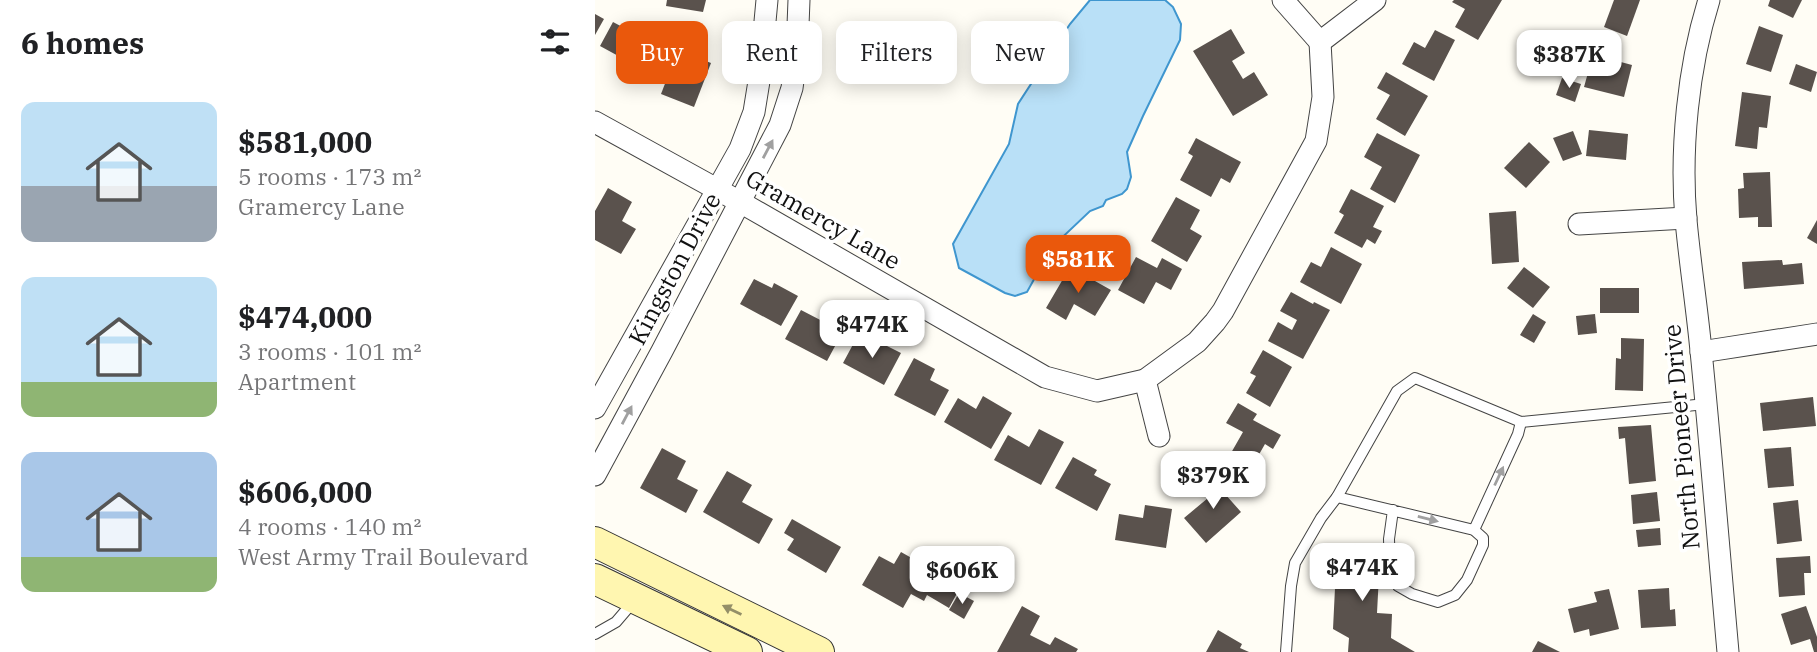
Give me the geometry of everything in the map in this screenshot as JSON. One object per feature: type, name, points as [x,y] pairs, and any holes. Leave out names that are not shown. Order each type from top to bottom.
[{"type":"main road","points":[[595,542],[799,648]]},
{"type":"main road","points":[[595,579],[747,652]]},
{"type":"street","name":"Kingston Drive","points":[[765,21],[767,0]]},
{"type":"street","name":"Kingston Drive","points":[[798,21],[799,0]]},
{"type":"street","points":[[1159,436],[1145,380],[1197,342],[1215,322],[1315,141],[1323,97],[1320,42],[1283,0]]},
{"type":"street","points":[[1320,42],[1375,0]]},
{"type":"street","name":"North Pioneer Drive","points":[[1709,0],[1688,101],[1685,143],[1686,218],[1728,652]]},
{"type":"street","name":"Kingston Drive","points":[[595,408],[740,149],[754,112],[759,84]]},
{"type":"street","name":"Kingston Drive","points":[[595,475],[780,125],[793,84]]},
{"type":"street","name":"Gramercy Lane","points":[[595,122],[1045,377],[1097,390],[1145,380]]},
{"type":"street","points":[[1579,224],[1686,218]]},
{"type":"street","points":[[1701,352],[1817,334]]},
{"type":"lane","points":[[1286,652],[1295,563],[1321,518],[1337,497],[1397,391],[1415,378],[1521,422],[1706,404]]},
{"type":"lane","points":[[1474,530],[1521,422]]},
{"type":"lane","points":[[1337,497],[1388,509],[1474,530],[1483,538],[1483,545],[1467,580],[1455,596],[1439,602],[1412,594],[1398,586],[1390,570],[1388,509]]},
{"type":"lane","points":[[595,634],[616,622],[636,599]]},
{"type":"water","points":[[1090,0],[1165,0],[1173,7],[1181,24],[1180,40],[1127,152],[1131,177],[1127,189],[1122,194],[1106,200],[1103,206],[1090,211],[1052,247],[1027,292],[1015,296],[959,268],[953,244],[1009,144],[1018,104],[1031,84],[1069,84],[1070,24]]},
{"type":"building","points":[[667,0],[706,0],[703,12],[666,6]]},
{"type":"building","points":[[1502,0],[1478,40],[1455,27],[1465,9],[1452,2]]},
{"type":"building","points":[[1614,0],[1640,0],[1627,36],[1604,27]]},
{"type":"building","points":[[1770,0],[1802,0],[1793,18],[1768,6]]},
{"type":"building","points":[[595,14],[604,19],[595,35]]},
{"type":"building","points":[[613,22],[616,24],[616,55],[600,46]]},
{"type":"building","points":[[1759,26],[1783,35],[1771,72],[1746,64]]},
{"type":"building","points":[[1231,29],[1245,53],[1232,61],[1243,79],[1254,72],[1268,95],[1233,116],[1193,51]]},
{"type":"building","points":[[1435,30],[1455,40],[1434,81],[1402,64],[1414,42],[1425,48]]},
{"type":"building","points":[[1606,58],[1632,65],[1624,97],[1584,87],[1591,62],[1604,65]]},
{"type":"building","points":[[1796,64],[1817,72],[1811,92],[1789,84]]},
{"type":"building","points":[[1386,72],[1428,96],[1405,136],[1376,119],[1390,95],[1377,88]]},
{"type":"building","points":[[1562,78],[1581,84],[1575,102],[1556,95]]},
{"type":"building","points":[[665,84],[703,84],[694,107],[661,94]]},
{"type":"building","points":[[1742,92],[1771,96],[1767,128],[1759,127],[1757,149],[1735,146]]},
{"type":"building","points":[[1589,130],[1628,134],[1626,160],[1586,156]]},
{"type":"building","points":[[1573,131],[1582,154],[1563,161],[1553,138]]},
{"type":"building","points":[[1377,133],[1420,155],[1395,203],[1370,189],[1382,167],[1364,157]]},
{"type":"building","points":[[1196,138],[1241,162],[1230,183],[1221,178],[1211,197],[1180,180],[1193,156],[1188,153]]},
{"type":"building","points":[[1529,142],[1550,162],[1526,188],[1504,168]]},
{"type":"building","points":[[1770,172],[1772,227],[1758,227],[1758,217],[1739,218],[1738,189],[1744,188],[1743,173]]},
{"type":"building","points":[[608,188],[632,202],[622,221],[636,229],[621,254],[595,240],[595,211]]},
{"type":"building","points":[[1351,189],[1384,206],[1373,227],[1382,231],[1375,244],[1367,239],[1362,248],[1334,233],[1344,215],[1339,212]]},
{"type":"building","points":[[1176,197],[1200,210],[1190,229],[1202,236],[1187,262],[1151,241]]},
{"type":"building","points":[[1516,211],[1519,262],[1492,264],[1489,213]]},
{"type":"building","points":[[1817,220],[1817,244],[1807,238]]},
{"type":"building","points":[[1331,247],[1362,264],[1341,304],[1300,282],[1311,262],[1321,267]]},
{"type":"building","points":[[1136,257],[1157,268],[1162,258],[1182,269],[1171,290],[1156,282],[1144,304],[1118,290]]},
{"type":"building","points":[[1782,260],[1783,265],[1802,263],[1804,284],[1744,289],[1742,262]]},
{"type":"building","points":[[1070,267],[1111,290],[1095,316],[1074,304],[1066,320],[1046,308]]},
{"type":"building","points":[[1524,267],[1550,287],[1533,308],[1507,288]]},
{"type":"building","points":[[754,279],[772,288],[774,283],[798,296],[781,326],[740,304]]},
{"type":"building","points":[[1600,288],[1639,288],[1639,313],[1600,313]]},
{"type":"building","points":[[1291,292],[1330,310],[1303,359],[1268,341],[1278,322],[1292,330],[1297,320],[1280,311]]},
{"type":"building","points":[[801,310],[828,324],[833,314],[848,322],[827,361],[785,339]]},
{"type":"building","points":[[1533,314],[1546,322],[1534,343],[1520,335]]},
{"type":"building","points":[[1595,314],[1597,333],[1578,335],[1576,316]]},
{"type":"building","points":[[857,337],[876,347],[879,342],[901,353],[884,385],[843,363]]},
{"type":"building","points":[[1621,338],[1644,339],[1643,391],[1615,390],[1616,358],[1621,359]]},
{"type":"building","points":[[1263,350],[1292,367],[1270,407],[1246,393],[1256,376],[1250,373]]},
{"type":"building","points":[[914,358],[935,369],[930,380],[949,390],[935,416],[894,395]]},
{"type":"building","points":[[983,396],[1012,413],[991,449],[944,422],[958,398],[976,409]]},
{"type":"building","points":[[1813,397],[1816,426],[1763,431],[1760,403]]},
{"type":"building","points":[[1238,403],[1257,414],[1253,420],[1281,435],[1273,449],[1265,444],[1253,465],[1231,453],[1243,432],[1226,423]]},
{"type":"building","points":[[1651,425],[1656,481],[1629,484],[1625,438],[1619,439],[1618,427]]},
{"type":"building","points":[[1039,429],[1064,442],[1041,485],[994,460],[1008,435],[1029,447]]},
{"type":"building","points":[[1791,447],[1794,486],[1768,488],[1764,449]]},
{"type":"building","points":[[662,448],[686,461],[677,479],[698,490],[686,513],[640,488]]},
{"type":"building","points":[[1073,457],[1097,470],[1094,475],[1111,484],[1097,511],[1055,488]]},
{"type":"building","points":[[727,471],[752,485],[742,502],[773,519],[759,544],[703,512]]},
{"type":"building","points":[[1216,476],[1228,491],[1225,494],[1241,512],[1206,543],[1184,518],[1208,498],[1200,489]]},
{"type":"building","points":[[1657,492],[1660,521],[1633,524],[1631,495]]},
{"type":"building","points":[[1798,500],[1802,541],[1777,544],[1773,503]]},
{"type":"building","points":[[1145,505],[1172,509],[1166,548],[1115,540],[1119,514],[1143,518]]},
{"type":"building","points":[[792,519],[841,547],[826,573],[787,550],[794,539],[784,533]]},
{"type":"building","points":[[1660,528],[1661,545],[1638,547],[1636,530]]},
{"type":"building","points":[[1337,547],[1370,549],[1380,556],[1377,613],[1392,614],[1391,638],[1415,652],[1348,652],[1349,638],[1333,629]]},
{"type":"building","points":[[901,552],[961,586],[949,608],[927,595],[924,601],[911,594],[903,608],[862,585],[879,556],[894,564]]},
{"type":"building","points":[[1810,556],[1811,573],[1804,573],[1805,595],[1779,597],[1776,558]]},
{"type":"building","points":[[1669,588],[1670,610],[1675,609],[1676,626],[1641,628],[1638,590]]},
{"type":"building","points":[[1609,589],[1619,629],[1590,636],[1589,629],[1574,633],[1568,609],[1597,602],[1594,592]]},
{"type":"building","points":[[959,593],[974,601],[964,619],[949,610]]},
{"type":"building","points":[[1022,606],[1040,616],[1030,635],[1050,645],[1055,637],[1078,649],[1076,652],[997,652]]},
{"type":"building","points":[[1806,606],[1817,637],[1817,652],[1814,652],[1810,639],[1791,645],[1781,614]]},
{"type":"building","points":[[1218,630],[1242,644],[1240,648],[1249,652],[1206,652]]},
{"type":"building","points":[[1538,641],[1560,652],[1532,652]]}]
